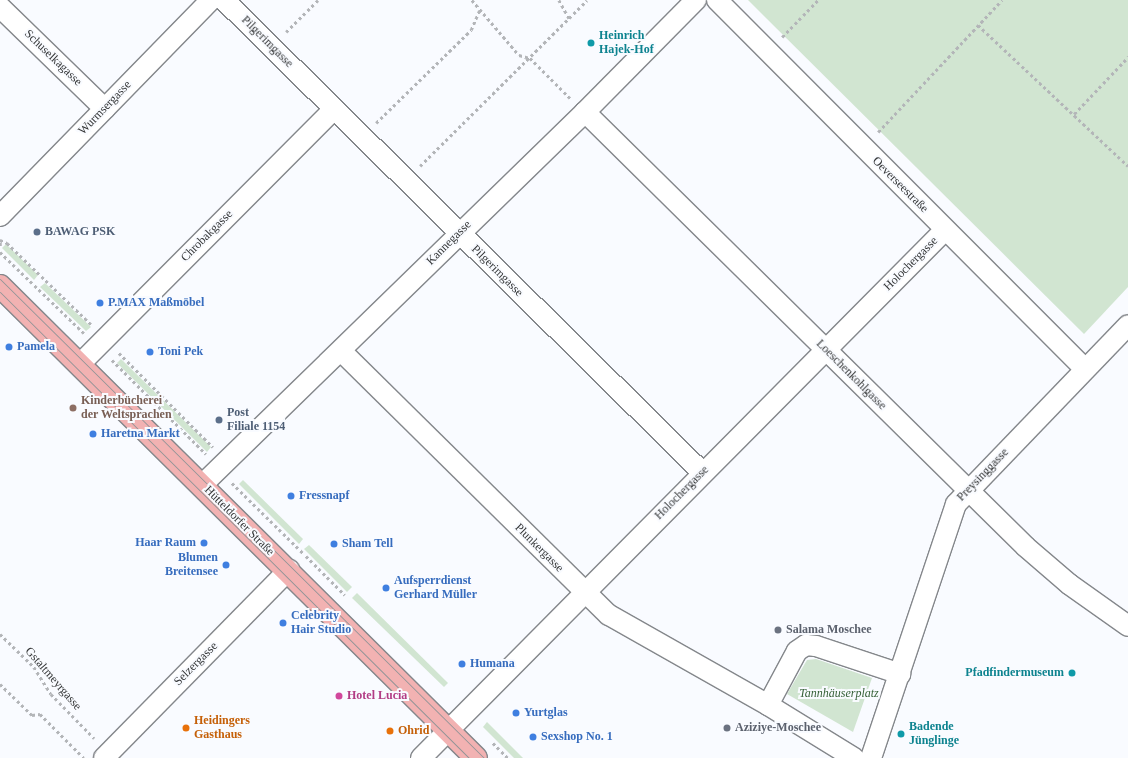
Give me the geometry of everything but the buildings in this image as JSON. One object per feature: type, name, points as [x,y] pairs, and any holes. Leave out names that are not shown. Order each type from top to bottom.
[{"type":"main road","name":"Hütteldorfer Straße","points":[[0,286],[476,758]]},
{"type":"street","name":"Wurmsergasse","points":[[0,216],[210,0]]},
{"type":"street","name":"Pilgerimgasse","points":[[224,0],[406,182],[703,473]]},
{"type":"street","name":"Kannegasse","points":[[202,485],[220,470],[459,233],[586,112],[696,0]]},
{"type":"street","name":"Oeverseestraße","points":[[717,0],[1085,369]]},
{"type":"street","name":"Schuselkagasse","points":[[0,7],[105,109]]},
{"type":"street","name":"Chrobakgasse","points":[[80,364],[334,109]]},
{"type":"street","name":"Loeschenkohlgasse","points":[[586,112],[1026,547],[1069,584],[1128,626]]},
{"type":"street","name":"Holochergasse","points":[[421,758],[825,349],[945,230]]},
{"type":"street","name":"Preysinggasse","points":[[900,674],[956,504],[1128,325]]},
{"type":"street","name":"Plunkergasse","points":[[341,351],[609,615],[768,705]]},
{"type":"street","name":"Selzergasse","points":[[106,755],[288,570]]},
{"type":"street","points":[[854,758],[768,705],[797,651],[806,645],[816,646],[900,674],[871,758]]},
{"type":"path","points":[[272,47],[318,0]]},
{"type":"path","points":[[472,0],[519,55],[530,58],[586,112]]},
{"type":"path","points":[[559,0],[569,18]]},
{"type":"path","points":[[406,182],[515,70],[530,58],[587,0]]},
{"type":"path","points":[[768,52],[818,0]]},
{"type":"path","points":[[863,148],[1002,0]]},
{"type":"path","points":[[362,137],[471,30],[480,10]]},
{"type":"path","points":[[978,26],[1128,166]]},
{"type":"path","points":[[1074,114],[1128,57]]},
{"type":"path","points":[[0,240],[0,246]]},
{"type":"path","points":[[220,470],[348,598]]},
{"type":"path","name":"Gstaltmeyrgasse","points":[[0,634],[34,667],[51,694],[106,755]]},
{"type":"path","points":[[0,684],[32,715],[40,714],[84,758]]},
{"type":"green space","points":[[748,0],[1128,0],[1128,287],[1084,334]]},
{"type":"green space","points":[[6,244],[38,275],[34,280],[2,248]]},
{"type":"green space","points":[[45,283],[91,327],[86,331],[40,287]]},
{"type":"green space","points":[[121,359],[211,447],[207,452],[117,363]]},
{"type":"green space","points":[[243,480],[303,539],[299,544],[239,484]]},
{"type":"green space","points":[[309,545],[352,587],[347,592],[304,549]]},
{"type":"green space","points":[[357,593],[448,683],[444,687],[352,598]]},
{"type":"green space","name":"Tannhäuserplatz","points":[[816,659],[872,678],[853,732],[787,694],[807,660]]},
{"type":"green space","points":[[487,722],[523,758],[514,758],[483,727]]},
{"type":"tram line","points":[[0,279],[484,758]]},
{"type":"tram line","points":[[0,292],[469,758]]},
{"type":"place","name":"Heinrich Hajek-Hof","points":[[591,43]]},
{"type":"place","name":"BAWAG PSK","points":[[37,232]]},
{"type":"place","name":"P.MAX Maßmöbel","points":[[100,303]]},
{"type":"place","name":"Pamela","points":[[9,347]]},
{"type":"place","name":"Toni Pek","points":[[150,352]]},
{"type":"place","name":"Kinderbücherei der Weltsprachen","points":[[73,408]]},
{"type":"place","name":"Post Filiale 1154","points":[[219,420]]},
{"type":"place","name":"Haretna Markt","points":[[93,434]]},
{"type":"place","name":"Fressnapf","points":[[291,496]]},
{"type":"place","name":"Haar Raum","points":[[204,543]]},
{"type":"place","name":"Sham Tell","points":[[334,544]]},
{"type":"place","name":"Blumen Breitensee","points":[[226,565]]},
{"type":"place","name":"Aufsperrdienst Gerhard Müller","points":[[386,588]]},
{"type":"place","name":"Celebrity Hair Studio","points":[[283,623]]},
{"type":"place","name":"Salama Moschee","points":[[778,630]]},
{"type":"place","name":"Humana","points":[[462,664]]},
{"type":"place","name":"Pfadfindermuseum","points":[[1072,673]]},
{"type":"place","name":"Hotel Lucia","points":[[339,696]]},
{"type":"place","name":"Yurtglas","points":[[516,713]]},
{"type":"place","name":"Heidingers Gasthaus","points":[[186,728]]},
{"type":"place","name":"Aziziye-Moschee","points":[[727,728]]},
{"type":"place","name":"Ohrid","points":[[390,731]]},
{"type":"place","name":"Badende Jünglinge","points":[[901,734]]},
{"type":"place","name":"Sexshop No. 1","points":[[533,737]]}]
